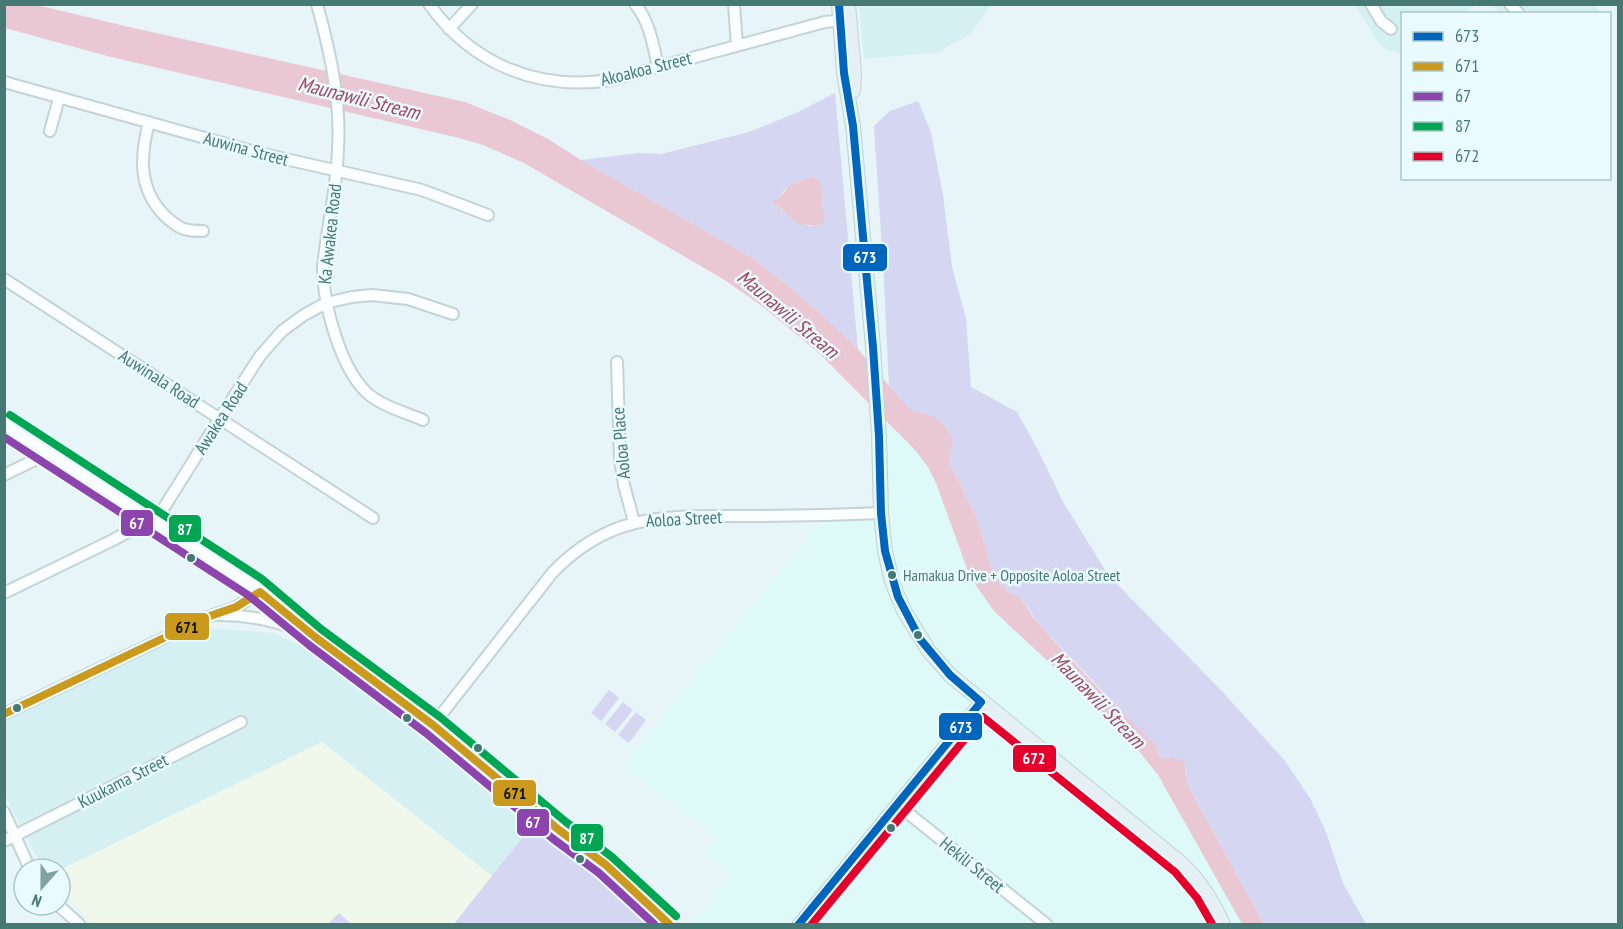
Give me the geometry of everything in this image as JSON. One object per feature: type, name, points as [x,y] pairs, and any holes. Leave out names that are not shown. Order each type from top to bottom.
[{"type":"main road","points":[[838,4],[844,20],[854,73],[853,126],[873,347],[882,536],[888,567],[898,597],[912,625],[939,663],[961,686],[1182,864],[1202,885],[1223,924]]},
{"type":"main road","points":[[844,20],[848,4]]},
{"type":"street","name":"Ka Awakea Road","points":[[317,4],[333,70],[339,123],[336,171],[323,267],[326,303],[347,367],[355,380],[374,399],[423,420]]},
{"type":"street","name":"Akoakoa Street","points":[[429,4],[449,29],[488,59],[513,71],[540,79],[568,82],[596,82],[624,76],[825,22],[844,20]]},
{"type":"street","points":[[449,29],[472,4]]},
{"type":"street","points":[[635,4],[647,23],[658,67]]},
{"type":"street","points":[[734,4],[737,46]]},
{"type":"street","points":[[1371,4],[1381,21],[1390,29]]},
{"type":"street","name":"Auwina Street","points":[[4,82],[260,153],[422,190],[488,215]]},
{"type":"street","points":[[50,131],[59,98]]},
{"type":"street","points":[[149,122],[143,145],[142,167],[152,199],[159,210],[175,225],[183,229],[203,231]]},
{"type":"street","name":"Auwinala Road","points":[[4,279],[374,518]]},
{"type":"street","name":"Awakea Road","points":[[4,593],[160,514],[260,356],[290,325],[326,303],[372,295],[393,296],[415,301],[453,314]]},
{"type":"street","name":"Aoloa Place","points":[[617,362],[620,459],[634,522]]},
{"type":"street","points":[[4,424],[255,587],[315,637],[433,725],[559,830],[606,865],[669,924]]},
{"type":"street","points":[[4,476],[49,453]]},
{"type":"street","name":"Aoloa Street","points":[[433,725],[562,563],[594,538],[634,522],[670,516],[815,516],[880,513]]},
{"type":"street","points":[[4,714],[210,616],[236,607],[260,592]]},
{"type":"street","points":[[210,616],[230,615],[257,618],[284,624],[315,637]]},
{"type":"street","points":[[799,924],[981,702]]},
{"type":"street","name":"Kuukama Street","points":[[4,840],[241,722]]},
{"type":"street","name":"Hekili Street","points":[[898,805],[1046,924]]},
{"type":"street","points":[[4,812],[25,857]]},
{"type":"shaded area","points":[[859,4],[991,5],[971,33],[939,52],[864,59]]},
{"type":"shaded area","points":[[1355,5],[1476,5],[1466,12],[1401,12],[1401,53],[1386,49],[1379,43]]},
{"type":"shaded area","points":[[1491,5],[1593,5],[1601,12],[1501,12]]},
{"type":"shaded area","points":[[835,93],[858,349],[796,292],[753,258],[581,160],[639,153],[661,154],[749,132],[796,113]],"holes":[[[812,176],[823,193],[821,203],[825,215],[819,226],[809,226],[777,205],[786,189]]]},
{"type":"shaded area","points":[[918,101],[931,132],[943,195],[952,267],[966,318],[971,387],[1017,412],[1063,502],[1109,576],[1220,689],[1285,761],[1310,798],[1326,832],[1343,883],[1366,924],[1264,924],[1188,786],[1185,780],[1186,769],[1161,756],[1039,624],[1020,597],[1010,593],[999,583],[992,569],[976,516],[949,462],[952,441],[929,414],[916,413],[908,409],[889,386],[874,126],[890,111]]},
{"type":"shaded area","points":[[882,418],[928,466],[1003,620],[1102,712],[1158,775],[1242,924],[693,924],[731,876],[704,854],[717,838],[624,765],[829,511],[887,505]]},
{"type":"shaded area","points":[[195,628],[273,633],[308,649],[533,824],[492,876],[322,742],[72,864],[72,857],[37,857],[5,796],[5,720]]},
{"type":"shaded area","points":[[609,690],[619,698],[601,721],[591,713]]},
{"type":"shaded area","points":[[623,702],[633,710],[615,732],[605,724]]},
{"type":"shaded area","points":[[636,712],[646,720],[629,743],[618,735]]},
{"type":"shaded area","points":[[322,742],[492,876],[454,924],[94,924],[72,902],[72,864]]},
{"type":"shaded area","points":[[533,824],[660,924],[454,924]]},
{"type":"shaded area","points":[[339,913],[351,924],[328,924]]},
{"type":"water","name":"Maunawili Stream","points":[[4,5],[37,5],[465,102],[510,120],[548,139],[753,258],[796,292],[858,349],[908,408],[935,418],[948,430],[952,438],[949,462],[976,516],[992,569],[999,583],[1010,593],[1020,597],[1033,617],[1056,643],[1157,747],[1160,755],[1167,759],[1173,757],[1184,762],[1188,786],[1264,924],[1242,924],[1158,775],[1138,750],[1102,712],[994,611],[969,574],[936,483],[928,467],[915,450],[820,354],[762,306],[723,279],[524,163],[483,145],[111,57],[5,28]]},
{"type":"water","points":[[812,176],[822,184],[821,203],[825,215],[820,225],[801,225],[773,203],[790,185]]},
{"type":"transit line","name":"673","points":[[799,924],[981,702],[950,675],[920,639],[898,597],[885,551],[873,347],[853,126],[844,73],[839,4]]},
{"type":"transit line","name":"87","points":[[10,415],[262,579],[321,629],[440,717],[566,822],[612,857],[676,916]]},
{"type":"transit line","name":"67","points":[[4,437],[248,595],[309,645],[426,733],[552,838],[599,873],[654,924]]},
{"type":"transit line","name":"671","points":[[4,714],[210,616],[236,607],[260,592],[315,637],[433,725],[559,830],[606,865],[669,924]]},
{"type":"transit line","name":"672","points":[[812,924],[983,717],[1175,872],[1197,898],[1212,924]]},
{"type":"place","name":"Hamakua Drive + Opposite Aoloa Street","points":[[892,575]]}]
